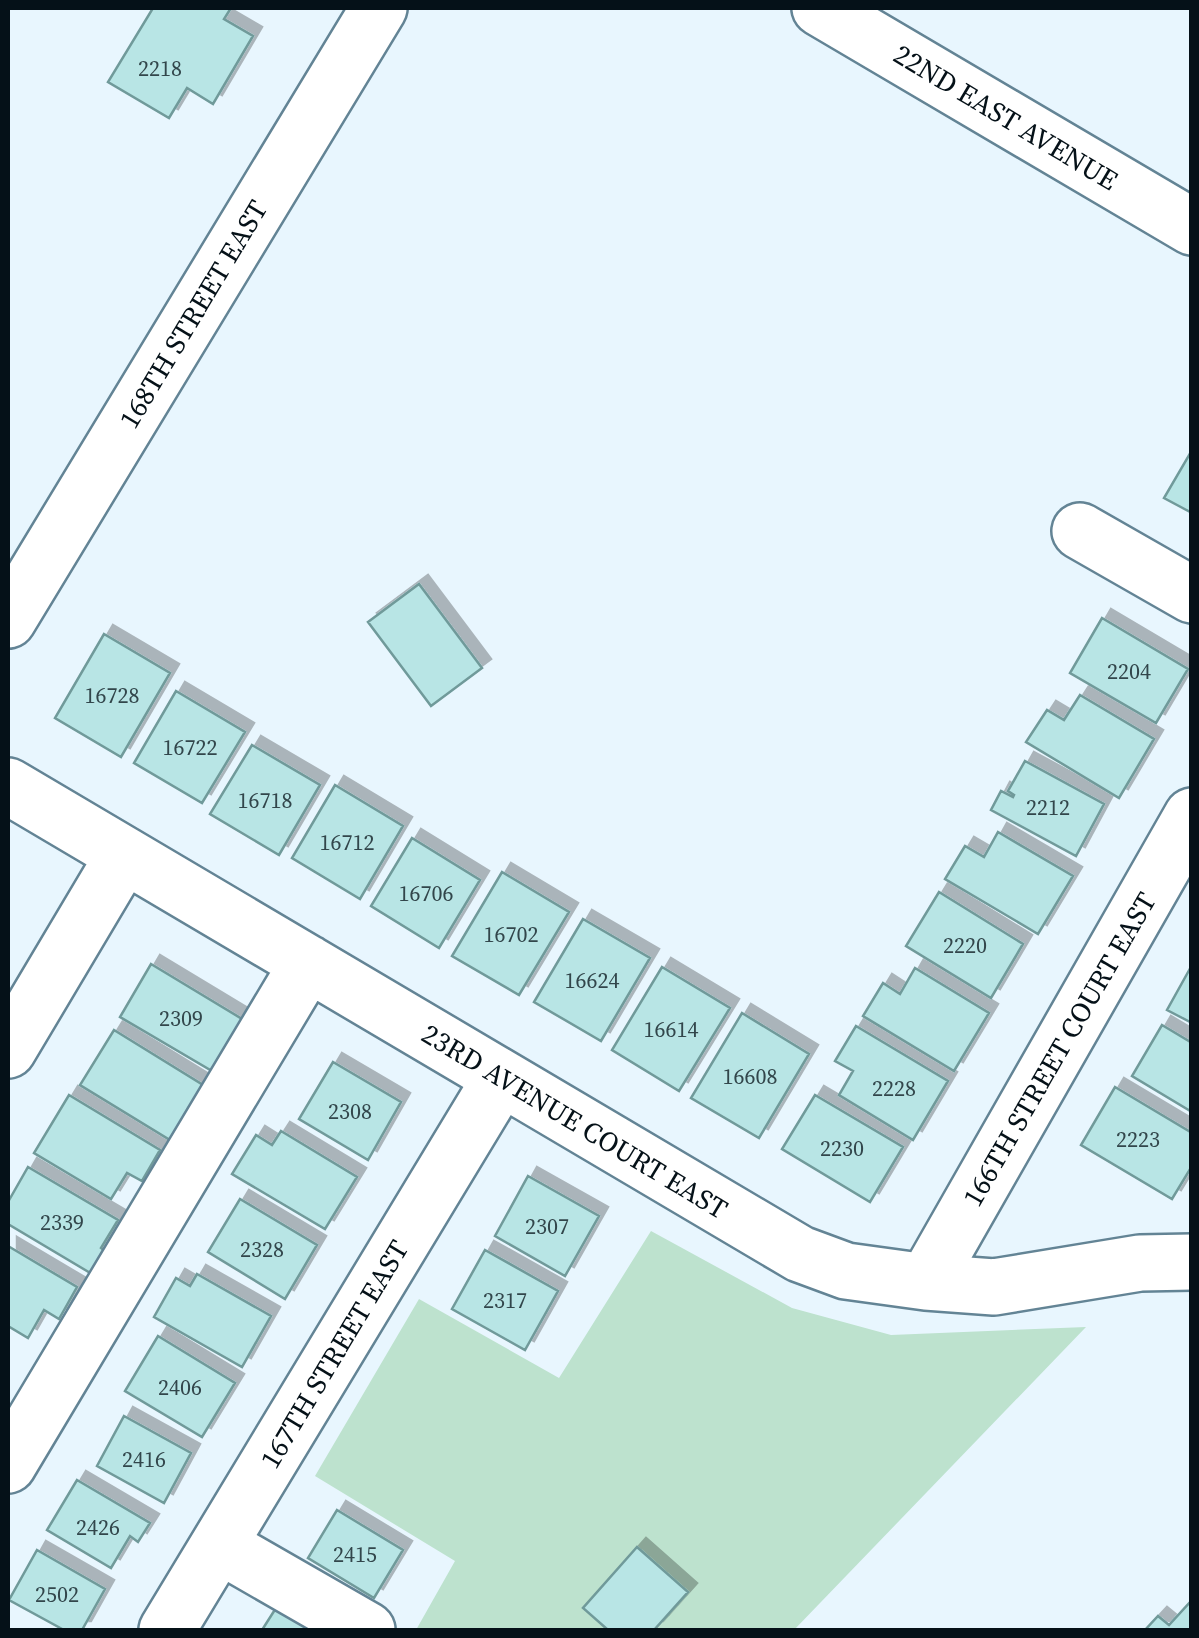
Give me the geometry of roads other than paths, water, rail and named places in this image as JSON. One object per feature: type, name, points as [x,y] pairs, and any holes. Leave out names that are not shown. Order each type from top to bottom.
[{"type":"street","name":"168TH STREET EAST","points":[[8,620],[379,8]]},
{"type":"street","name":"22ND EAST AVENUE","points":[[820,8],[1192,227]]},
{"type":"street","points":[[1080,531],[1192,595]]},
{"type":"street","name":"23RD AVENUE COURT EAST","points":[[8,786],[800,1254],[846,1271],[994,1287],[1140,1263],[1192,1262]]},
{"type":"street","name":"166TH STREET COURT EAST","points":[[926,1282],[1192,816]]},
{"type":"street","points":[[8,1050],[124,855]]},
{"type":"street","points":[[8,1466],[308,964]]},
{"type":"street","name":"167TH STREET EAST","points":[[167,1630],[501,1078]]},
{"type":"street","points":[[219,1545],[367,1630]]}]
